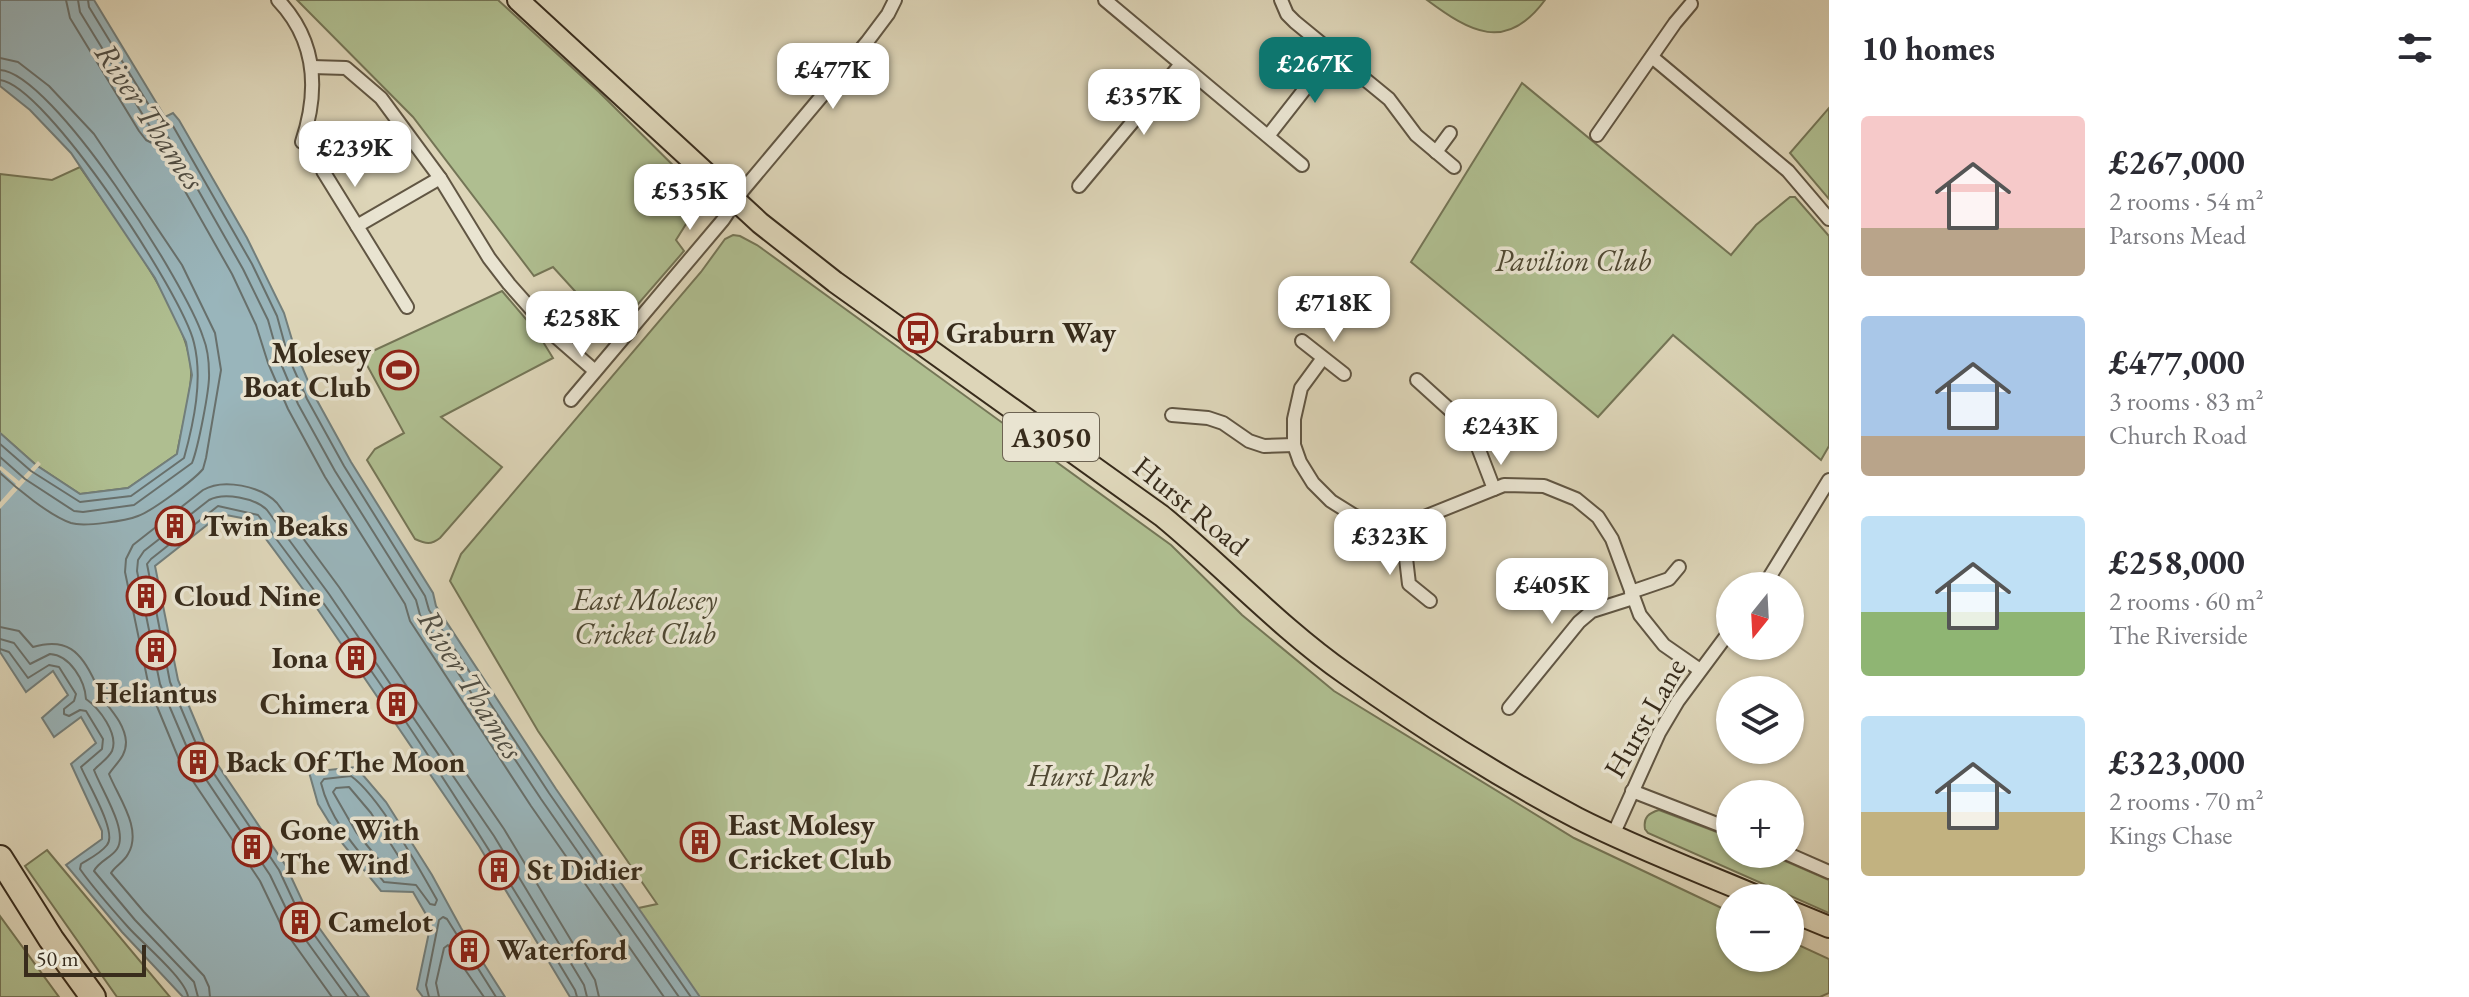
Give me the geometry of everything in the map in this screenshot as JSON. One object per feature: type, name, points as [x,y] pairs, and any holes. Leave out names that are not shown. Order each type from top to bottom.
[{"type":"highway","points":[[0,858],[51,939],[93,997]]},
{"type":"main road","name":"Hurst Road","points":[[518,0],[735,202],[835,282],[1162,516],[1269,613],[1345,673],[1477,760],[1560,808],[1613,835],[1728,884]]},
{"type":"main road","points":[[1804,917],[1829,927]]},
{"type":"street","points":[[278,0],[295,22],[312,67],[313,103],[302,142]]},
{"type":"street","points":[[571,400],[723,220],[743,190],[867,42],[895,0]]},
{"type":"street","points":[[1105,0],[1302,165]]},
{"type":"street","points":[[1281,0],[1287,14],[1389,99],[1416,135],[1454,167]]},
{"type":"street","points":[[1597,135],[1691,4]]},
{"type":"street","points":[[1268,136],[1333,53]]},
{"type":"street","points":[[1652,57],[1788,171],[1829,219]]},
{"type":"street","points":[[1079,186],[1181,64]]},
{"type":"street","points":[[312,67],[346,68],[381,98],[440,178],[489,258],[509,284],[555,336],[595,371]]},
{"type":"street","points":[[1436,152],[1450,133]]},
{"type":"street","points":[[323,171],[407,307]]},
{"type":"street","points":[[357,226],[440,178]]},
{"type":"street","points":[[1302,341],[1344,374]]},
{"type":"street","points":[[1323,358],[1301,388],[1294,419],[1294,445],[1313,483],[1331,501],[1355,516],[1382,524],[1407,524],[1504,485],[1544,486],[1576,499],[1598,517],[1612,539],[1640,615],[1664,645],[1700,670]]},
{"type":"street","points":[[1417,380],[1471,429],[1494,489]]},
{"type":"street","points":[[1172,415],[1208,418],[1223,423],[1249,441],[1264,446],[1294,445]]},
{"type":"street","points":[[1773,572],[1829,480]]},
{"type":"street","points":[[1402,524],[1409,584],[1430,601]]},
{"type":"street","points":[[1509,708],[1579,622],[1592,611],[1669,579],[1679,567]]},
{"type":"street","name":"Hurst Lane","points":[[1613,835],[1659,733],[1716,649]]},
{"type":"street","points":[[1632,791],[1716,824]]},
{"type":"street","points":[[1804,861],[1829,872]]},
{"type":"green space","points":[[297,0],[498,0],[599,92],[698,190],[698,205],[676,240],[684,251],[613,333],[553,267],[534,276],[413,117]]},
{"type":"green space","points":[[1427,0],[1545,0],[1516,27],[1502,32],[1488,32],[1458,21]]},
{"type":"green space","name":"Pavilion Club","points":[[1522,83],[1731,255],[1756,225],[1790,197],[1795,197],[1829,236],[1829,446],[1821,460],[1673,335],[1598,417],[1411,262]]},
{"type":"green space","points":[[1829,108],[1829,199],[1790,153]]},
{"type":"green space","points":[[80,167],[166,298],[188,353],[191,376],[177,454],[128,488],[80,494],[36,465],[0,433],[0,174],[52,180]]},
{"type":"green space","name":"Hurst Park","points":[[740,236],[757,245],[1171,545],[1242,615],[1334,691],[1574,838],[1716,905],[1716,972],[1804,972],[1804,947],[1829,959],[1829,993],[1820,997],[689,997],[634,909],[657,904],[538,731],[450,581],[461,554],[701,272],[725,239]]},
{"type":"green space","points":[[502,291],[537,332],[553,358],[441,417],[502,467],[440,538],[431,543],[422,542],[415,539],[367,460],[375,449],[404,433],[362,356]]},
{"type":"green space","points":[[1659,810],[1716,832],[1716,863],[1648,833],[1645,825],[1650,814]]},
{"type":"green space","points":[[47,850],[170,997],[117,997],[25,866]]},
{"type":"green space","points":[[1727,868],[1801,868],[1829,880],[1829,913],[1804,902],[1804,884],[1763,884]]},
{"type":"green space","points":[[0,916],[59,997],[0,997]]},
{"type":"water","name":"River Thames","points":[[0,0],[94,0],[165,117],[173,113],[179,120],[247,238],[284,313],[296,353],[314,395],[351,462],[433,593],[436,606],[556,789],[700,997],[570,997],[479,846],[314,604],[252,520],[221,514],[155,566],[178,680],[207,749],[286,866],[307,911],[369,997],[183,997],[122,932],[66,865],[102,839],[102,831],[71,764],[96,743],[81,717],[54,737],[42,718],[68,695],[53,671],[26,692],[0,652],[0,433],[36,465],[80,494],[128,488],[177,454],[192,375],[186,342],[155,278],[71,153],[30,110],[0,86]]},
{"type":"water","points":[[356,767],[386,802],[505,997],[423,997],[417,989],[431,923],[413,892],[381,891],[342,843],[318,804],[309,772]]},
{"type":"pier","points":[[38,461],[41,464],[0,509],[0,502],[16,484],[0,467],[19,481]]},
{"type":"place","name":"Graburn Way","points":[[918,333]]},
{"type":"place","name":"Molesey Boat Club","points":[[399,370]]},
{"type":"place","name":"Twin Beaks","points":[[175,526]]},
{"type":"place","name":"Cloud Nine","points":[[146,596]]},
{"type":"place","name":"Heliantus","points":[[156,650]]},
{"type":"place","name":"Iona","points":[[356,658]]},
{"type":"place","name":"Chimera","points":[[397,704]]},
{"type":"place","name":"Back Of The Moon","points":[[198,762]]},
{"type":"place","name":"East Molesy Cricket Club","points":[[700,842]]},
{"type":"place","name":"Gone With The Wind","points":[[252,847]]},
{"type":"place","name":"St Didier","points":[[499,870]]},
{"type":"place","name":"Camelot","points":[[300,922]]},
{"type":"place","name":"Waterford","points":[[469,950]]},
{"type":"park label","name":"East Molesey Cricket Club","points":[[645,617]]}]
